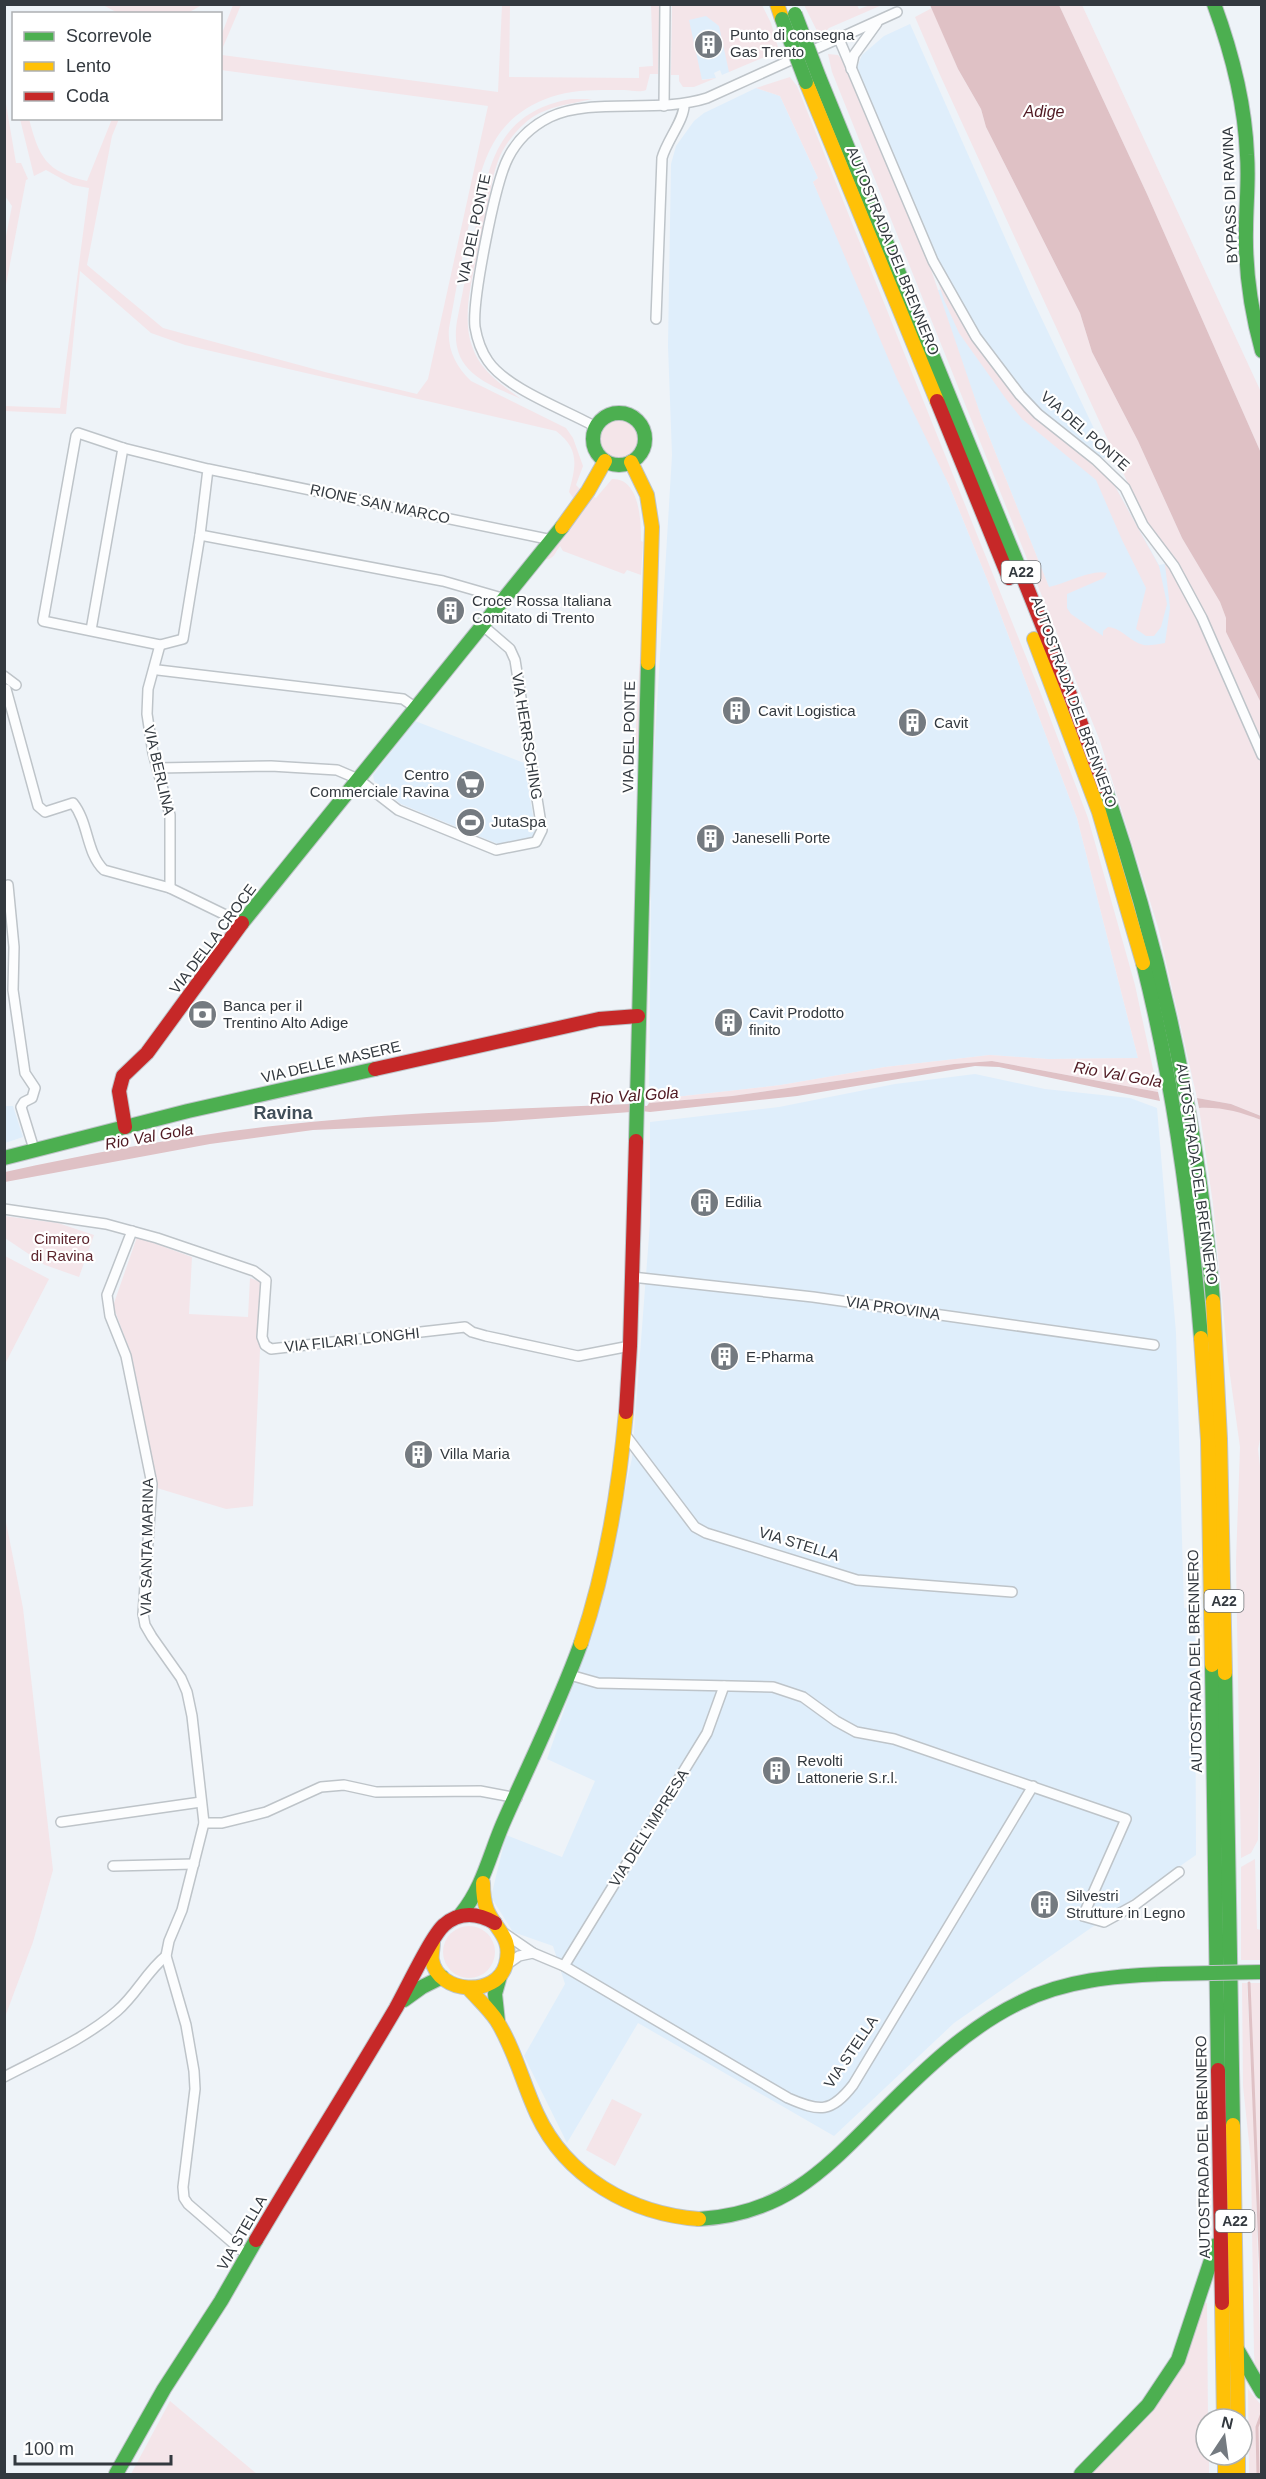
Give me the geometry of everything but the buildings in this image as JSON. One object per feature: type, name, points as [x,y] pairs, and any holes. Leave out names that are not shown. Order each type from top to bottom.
[{"type":"main road","name":"AUTOSTRADA DEL BRENNERO","points":[[777,4],[789,12],[813,80],[977,464],[1094,759],[1121,839],[1149,939],[1209,1260],[1218,1375],[1238,2407]]},
{"type":"main road","name":"BYPASS DI RAVINA","points":[[1214,4],[1230,53],[1243,112],[1248,155],[1246,231],[1251,308],[1262,351]]},
{"type":"main road","name":"BYPASS DI RAVINA","points":[[1221,4],[1236,48],[1248,105],[1254,150],[1253,230],[1262,315]]},
{"type":"main road","points":[[619,413],[632,417],[644,432],[644,444],[640,455],[632,462],[614,465],[605,461],[594,447],[593,434],[596,427],[602,419],[619,413]]},
{"type":"main road","name":"VIA DELLA CROCE","points":[[125,1127],[119,1091],[123,1076],[147,1053],[242,923],[502,598],[552,540],[588,490],[605,461]]},
{"type":"main road","name":"VIA DEL PONTE","points":[[632,462],[647,495],[652,527],[638,1017]]},
{"type":"main road","name":"VIA DELLE MASERE","points":[[4,1158],[418,1058],[599,1019],[618,1016],[638,1017]]},
{"type":"main road","name":"VIA STELLA","points":[[116,2475],[164,2389],[248,2256],[315,2139],[396,2008],[441,1927],[450,1919],[461,1914],[473,1902],[483,1882],[501,1828],[517,1798],[570,1675],[592,1605],[613,1516],[624,1433],[630,1346],[638,1108],[638,1017]]},
{"type":"main road","name":"AUTOSTRADA DEL BRENNERO","points":[[1181,1111],[1203,1352],[1207,1429],[1224,2407]]},
{"type":"main road","name":"VIA STELLA","points":[[483,1882],[487,1910],[499,1927],[508,1954],[495,1994],[499,2024]]},
{"type":"main road","name":"VIA STELLA","points":[[461,1914],[485,1916],[499,1927]]},
{"type":"main road","points":[[435,1937],[432,1958],[442,1977],[452,1986],[471,1990],[492,1983],[503,1970]]},
{"type":"main road","points":[[471,1990],[499,2024],[540,2124],[570,2163],[593,2183],[622,2199],[659,2211],[698,2219],[764,2206],[815,2177],[917,2079],[972,2032],[1004,2010],[1034,1996],[1068,1985],[1104,1978],[1262,1972]]},
{"type":"main road","name":"VIA STELLA","points":[[396,2008],[422,1987],[442,1977]]},
{"type":"main road","points":[[1081,2475],[1148,2405],[1178,2360],[1221,2229]]},
{"type":"main road","points":[[1238,2349],[1262,2392]]},
{"type":"street","points":[[664,106],[665,4]]},
{"type":"street","name":"VIA DEL PONTE","points":[[596,427],[515,385],[489,362],[478,339],[475,312],[497,191],[507,158],[514,147],[528,131],[549,117],[571,111],[684,104],[726,91],[897,12]]},
{"type":"street","name":"VIA DEL PONTE","points":[[851,69],[854,54],[878,21]]},
{"type":"street","name":"VIA DEL PONTE","points":[[839,39],[933,261],[976,337],[1020,395],[1038,414],[1096,460],[1125,488],[1143,525],[1174,566],[1202,618],[1262,755]]},
{"type":"street","points":[[656,319],[662,158],[668,140],[685,111],[684,104]]},
{"type":"street","name":"RIONE SAN MARCO","points":[[160,645],[43,621],[78,433],[123,448],[208,469],[552,540]]},
{"type":"street","points":[[91,630],[123,448]]},
{"type":"street","points":[[160,645],[183,639],[208,469]]},
{"type":"street","points":[[200,535],[442,581],[502,598]]},
{"type":"street","name":"VIA HERRSCHING","points":[[358,779],[398,810],[496,850],[531,844],[540,839],[542,830],[515,660],[510,649],[481,624]]},
{"type":"street","name":"VIA BERLINA","points":[[160,645],[148,689],[147,714],[171,825],[170,888]]},
{"type":"street","points":[[158,670],[403,699],[416,708]]},
{"type":"street","points":[[5,676],[11,687],[38,806],[45,812],[74,803],[81,813],[97,863],[104,870],[170,888],[242,923]]},
{"type":"street","points":[[157,768],[304,768],[337,770],[358,779]]},
{"type":"street","points":[[8,885],[14,947],[13,990],[25,1073],[35,1088],[32,1098],[24,1102],[21,1107],[34,1149]]},
{"type":"street","name":"VIA FILARI LONGHI","points":[[4,1209],[106,1224],[157,1238],[254,1271],[266,1280],[262,1337],[265,1345],[271,1349],[465,1327],[472,1332],[486,1336],[578,1356],[630,1346]]},
{"type":"street","name":"VIA SANTA MARINA","points":[[132,1231],[107,1295],[110,1316],[126,1356],[152,1484],[143,1614],[145,1625],[181,1678],[187,1692],[192,1716],[204,1823],[182,1911],[169,1941],[166,1956]]},
{"type":"street","name":"VIA PROVINA","points":[[632,1276],[813,1297],[1154,1345]]},
{"type":"street","name":"VIA STELLA","points":[[624,1433],[695,1527],[706,1533],[857,1581],[1012,1592]]},
{"type":"street","points":[[570,1675],[598,1683],[773,1687],[802,1697],[856,1732],[894,1739],[1125,1819],[1083,1916],[1104,1922],[1135,1905],[1179,1872]]},
{"type":"street","name":"VIA DELL'IMPRESA","points":[[564,1966],[707,1733],[724,1686]]},
{"type":"street","points":[[204,1823],[222,1823],[266,1812],[321,1787],[345,1785],[376,1792],[480,1791],[517,1798]]},
{"type":"street","name":"VIA STELLA","points":[[499,1927],[533,1953],[564,1966],[788,2097],[807,2106],[821,2107],[840,2102],[891,2023],[1033,1786]]},
{"type":"street","points":[[61,1822],[201,1802]]},
{"type":"street","points":[[113,1866],[194,1864]]},
{"type":"street","points":[[503,1970],[519,1956],[533,1953]]},
{"type":"street","points":[[4,2077],[68,2042],[116,2012],[136,1991],[155,1965],[166,1956],[186,2025],[194,2071],[195,2089],[183,2187],[184,2198],[248,2256]]},
{"type":"shaded area","points":[[676,5],[736,5],[729,72],[722,75],[720,70],[714,73],[716,78],[691,81]]},
{"type":"shaded area","points":[[910,24],[1030,294],[1107,456],[1101,460],[1039,412],[989,350],[959,302],[932,250],[875,116],[857,67],[862,55],[884,36]]},
{"type":"shaded area","points":[[756,88],[780,96],[818,178],[813,182],[949,485],[989,584],[1077,818],[1138,1058],[1048,1059],[990,1055],[885,1067],[781,1085],[649,1100],[652,789],[672,455],[668,346],[671,164],[676,146],[694,121],[704,113]]},
{"type":"shaded area","points":[[944,288],[1008,385],[1111,479],[1159,565],[1170,563],[1261,760],[1261,872],[1052,595],[982,419],[936,291]]},
{"type":"shaded area","points":[[415,721],[524,763],[535,827],[534,837],[498,844],[401,804],[374,781],[373,775]]},
{"type":"shaded area","points":[[975,1074],[1045,1089],[1130,1098],[1157,1108],[1176,1333],[1184,1608],[1195,1608],[1196,1855],[954,2023],[834,2136],[638,2023],[567,2143],[524,2056],[565,1984],[553,1946],[513,1932],[491,1897],[506,1835],[562,1857],[595,1781],[547,1759],[599,1610],[632,1458],[650,1223],[650,1122],[779,1107],[895,1084]]},
{"type":"shaded area","points":[[4,1106],[13,1106],[23,1137],[5,1143]]},
{"type":"green space","points":[[103,5],[202,5],[190,12],[116,12]]},
{"type":"green space","points":[[233,5],[241,5],[223,47],[222,55],[222,33]]},
{"type":"green space","points":[[502,5],[510,5],[509,77],[639,78],[639,67],[653,66],[651,5],[660,5],[658,74],[650,74],[646,90],[587,90],[560,94],[530,107],[513,119],[500,133],[490,150],[477,187],[449,328],[451,350],[461,370],[471,381],[566,428],[573,438],[583,466],[576,485],[580,489],[574,499],[569,492],[574,466],[573,451],[556,431],[185,345],[151,333],[80,271],[66,414],[5,411],[5,406],[60,408],[89,188],[73,185],[46,170],[34,176],[20,120],[29,120],[46,161],[62,173],[87,181],[112,120],[119,120],[112,136],[87,265],[163,328],[325,372],[417,394],[428,379],[488,106],[222,70],[222,55],[498,92]]},
{"type":"green space","points":[[672,5],[762,5],[771,23],[780,54],[767,56],[729,72],[719,26],[706,16],[689,20],[702,80],[716,78],[694,87],[683,87],[679,81],[679,75],[671,75]]},
{"type":"green space","points":[[804,5],[857,5],[859,9],[870,5],[882,5],[829,28],[820,37]]},
{"type":"green space","points":[[1059,5],[1082,5],[1261,392],[1261,453],[1147,194]]},
{"type":"green space","points":[[932,8],[958,69],[981,109],[986,127],[1080,313],[1092,352],[1138,441],[1182,538],[1220,602],[1226,618],[1226,632],[1261,703],[1261,744],[1188,582],[1178,563],[1143,516],[940,75],[915,17]]},
{"type":"green space","points":[[828,54],[838,55],[844,62],[924,249],[982,419],[1049,587],[1094,573],[1107,573],[1104,578],[1067,594],[1067,608],[1071,614],[1103,636],[1103,631],[1108,627],[1144,645],[1165,643],[1170,608],[1164,556],[1200,619],[1261,760],[1261,1116],[1231,1104],[1197,1098],[1158,927],[1100,741],[832,72]]},
{"type":"green space","points":[[790,77],[797,86],[1043,699],[1088,818],[1135,985],[1158,1092],[992,1061],[954,1064],[732,1096],[649,1103],[649,1100],[781,1085],[885,1067],[990,1055],[1048,1059],[1138,1058],[1077,818],[989,584],[949,485],[897,379],[813,182],[818,178],[780,96],[756,88]]},
{"type":"green space","points":[[5,98],[16,163],[21,163],[28,179],[5,290],[5,241],[12,206],[5,196]]},
{"type":"green space","points":[[571,99],[592,99],[539,113],[520,128],[503,151],[490,190],[486,220],[471,283],[468,317],[472,346],[486,370],[521,399],[482,380],[464,363],[458,352],[457,321],[486,181],[501,144],[512,128],[527,115],[546,106]]},
{"type":"green space","points":[[933,266],[1008,385],[1111,479],[1159,566],[1167,604],[1161,627],[1154,636],[1146,636],[1136,629],[1146,588],[1096,480],[1022,419],[1006,399],[959,333],[944,300]]},
{"type":"green space","points":[[618,419],[632,425],[638,439],[632,453],[618,459],[604,453],[598,439],[604,425]]},
{"type":"green space","points":[[612,479],[628,485],[637,502],[641,541],[643,542],[641,575],[627,570],[624,574],[563,551],[560,546],[552,557],[543,559],[591,495],[596,498]]},
{"type":"green space","points":[[641,635],[640,743],[635,746]]},
{"type":"green space","points":[[1214,1107],[1238,1111],[1261,1120],[1262,1430],[1258,1449],[1262,1483],[1262,1646],[1258,1840],[1251,1853],[1241,1858],[1236,1561],[1240,1447],[1228,1361],[1213,1204],[1199,1108]]},
{"type":"green space","name":"Cimitero di Ravina","points":[[4,1216],[58,1223],[94,1235],[79,1277],[45,1265],[5,1238]]},
{"type":"green space","points":[[137,1237],[192,1257],[189,1314],[248,1317],[250,1278],[263,1283],[253,1506],[226,1509],[157,1488],[132,1356],[113,1306]]},
{"type":"green space","points":[[5,1256],[49,1279],[5,1364]]},
{"type":"green space","points":[[4,1512],[23,1608],[53,1870],[33,1942],[5,2017]]},
{"type":"green space","points":[[1255,1859],[1257,1929],[1261,1930],[1261,1960],[1241,1960],[1241,1867]]},
{"type":"green space","points":[[469,1926],[483,1930],[491,1938],[495,1952],[491,1966],[483,1974],[469,1978],[455,1974],[447,1966],[443,1952],[447,1938],[455,1930]]},
{"type":"green space","points":[[1242,1983],[1247,1983],[1255,2147],[1261,2382],[1254,2354],[1251,2161],[1243,2086]]},
{"type":"green space","points":[[1250,1983],[1262,1983],[1261,2261]]},
{"type":"green space","points":[[612,2099],[642,2114],[615,2166],[586,2150]]},
{"type":"green space","points":[[1204,2303],[1207,2303],[1208,2407],[1194,2407],[1194,2467],[1209,2467],[1209,2474],[1085,2474],[1122,2439]]},
{"type":"green space","points":[[1248,2389],[1261,2405],[1261,2474],[1249,2474],[1249,2467],[1254,2467],[1254,2407],[1248,2407]]},
{"type":"green space","points":[[170,2401],[257,2474],[131,2474]]},
{"type":"water","name":"Adige","points":[[930,5],[1059,5],[1147,194],[1261,453],[1261,703],[1226,632],[1226,618],[1220,602],[1182,538],[1138,441],[1092,352],[1080,313],[986,127],[981,109],[958,69]]},
{"type":"water","points":[[992,1061],[1158,1092],[1160,1101],[999,1067],[975,1066],[797,1096],[650,1112],[633,1110],[631,1112],[493,1122],[313,1130],[210,1144],[5,1182],[5,1172],[142,1145],[247,1129],[412,1114],[630,1104],[647,1106],[649,1103],[732,1096],[954,1064]]},
{"type":"water","points":[[1197,1098],[1231,1104],[1261,1116],[1261,1120],[1231,1111],[1199,1108]]},
{"type":"waterway","points":[[1249,1983],[1262,2301]]},
{"type":"waterway","points":[[1258,2474],[1257,2427],[1262,2413]]},
{"type":"traffic: fast","points":[[1214,4],[1232,60],[1244,116],[1248,164],[1246,244],[1248,275],[1262,351]]},
{"type":"traffic: fast","points":[[795,14],[819,77]]},
{"type":"traffic: fast","points":[[782,19],[806,82]]},
{"type":"traffic: fast","points":[[819,77],[1022,575]]},
{"type":"traffic: fast","points":[[619,413],[633,417],[641,425],[645,439],[641,453],[633,461],[619,465],[605,461],[597,453],[593,439],[597,425],[605,417],[619,413]]},
{"type":"traffic: fast","points":[[242,923],[562,527]]},
{"type":"traffic: fast","points":[[636,1141],[648,663]]},
{"type":"traffic: fast","points":[[1105,788],[1144,913],[1175,1042],[1198,1171],[1213,1301]]},
{"type":"traffic: fast","points":[[1143,963],[1164,1056],[1180,1149],[1201,1338]]},
{"type":"traffic: fast","points":[[4,1158],[188,1111],[375,1069]]},
{"type":"traffic: fast","points":[[461,1914],[481,1880],[581,1643]]},
{"type":"traffic: fast","points":[[1212,1665],[1218,2070]]},
{"type":"traffic: fast","points":[[1225,1673],[1233,2125]]},
{"type":"traffic: fast","points":[[1163,1974],[1262,1972]]},
{"type":"traffic: fast","points":[[699,2219],[730,2215],[757,2208],[803,2184],[844,2150],[932,2064],[966,2036],[1002,2012],[1038,1995],[1073,1984],[1109,1978],[1163,1974]]},
{"type":"traffic: fast","points":[[498,2022],[495,1994],[500,1976]]},
{"type":"traffic: fast","points":[[404,2000],[422,1987],[442,1977]]},
{"type":"traffic: fast","points":[[116,2474],[164,2389],[221,2301],[256,2240]]},
{"type":"traffic: fast","points":[[1081,2474],[1148,2405],[1178,2360],[1216,2245]]},
{"type":"traffic: fast","points":[[1237,2349],[1262,2392]]},
{"type":"traffic: slow","points":[[777,4],[782,19]]},
{"type":"traffic: slow","points":[[806,82],[937,401]]},
{"type":"traffic: slow","points":[[562,527],[588,491],[605,461]]},
{"type":"traffic: slow","points":[[631,462],[647,495],[652,527],[648,663]]},
{"type":"traffic: slow","points":[[1034,639],[1099,812],[1143,963]]},
{"type":"traffic: slow","points":[[1213,1301],[1220,1439],[1225,1673]]},
{"type":"traffic: slow","points":[[1201,1338],[1208,1440],[1212,1665]]},
{"type":"traffic: slow","points":[[581,1643],[598,1587],[610,1529],[620,1471],[626,1412]]},
{"type":"traffic: slow","points":[[433,1942],[432,1958],[437,1971],[445,1980],[468,1988],[480,1987],[500,1975],[506,1964],[507,1947],[487,1910],[483,1883]]},
{"type":"traffic: slow","points":[[470,1990],[497,2021],[509,2044],[537,2114],[549,2136],[565,2156],[583,2174],[626,2200],[674,2216],[699,2219]]},
{"type":"traffic: slow","points":[[1233,2125],[1238,2407]]},
{"type":"traffic: slow","points":[[1222,2303],[1224,2407]]},
{"type":"traffic: slow","points":[[1225,2467],[1225,2474]]},
{"type":"traffic: slow","points":[[1238,2467],[1238,2474]]},
{"type":"traffic: jam","points":[[937,401],[1009,578]]},
{"type":"traffic: jam","points":[[1022,575],[1105,788]]},
{"type":"traffic: jam","points":[[125,1127],[119,1091],[123,1076],[147,1053],[242,923]]},
{"type":"traffic: jam","points":[[375,1069],[599,1019],[638,1016]]},
{"type":"traffic: jam","points":[[626,1412],[636,1141]]},
{"type":"traffic: jam","points":[[256,2240],[396,2008],[439,1931],[450,1920],[469,1915],[482,1917],[495,1923]]},
{"type":"traffic: jam","points":[[1218,2070],[1222,2303]]},
{"type":"place","name":"Punto di consegna Gas Trento","points":[[709,44]]},
{"type":"place","name":"Croce Rossa Italiana Comitato di Trento","points":[[451,610]]},
{"type":"place","name":"Cavit Logistica","points":[[737,711]]},
{"type":"place","name":"Cavit","points":[[913,723]]},
{"type":"place","name":"Centro Commerciale Ravina","points":[[470,784]]},
{"type":"place","name":"JutaSpa","points":[[470,822]]},
{"type":"place","name":"Janeselli Porte","points":[[711,838]]},
{"type":"place","name":"Banca per il Trentino Alto Adige","points":[[202,1015]]},
{"type":"place","name":"Cavit Prodotto finito","points":[[728,1022]]},
{"type":"place","name":"Edilia","points":[[704,1202]]},
{"type":"place","name":"E-Pharma","points":[[725,1357]]},
{"type":"place","name":"Villa Maria","points":[[419,1454]]},
{"type":"place","name":"Revolti Lattonerie S.r.l.","points":[[776,1770]]},
{"type":"place","name":"Silvestri Strutture in Legno","points":[[1045,1905]]},
{"type":"district","name":"Ravina","points":[[283,1113]]},
{"type":"water label","name":"Rio Val Gola","points":[[1118,1074]]},
{"type":"water label","name":"Rio Val Gola","points":[[634,1095]]},
{"type":"water label","name":"Rio Val Gola","points":[[149,1136]]}]
